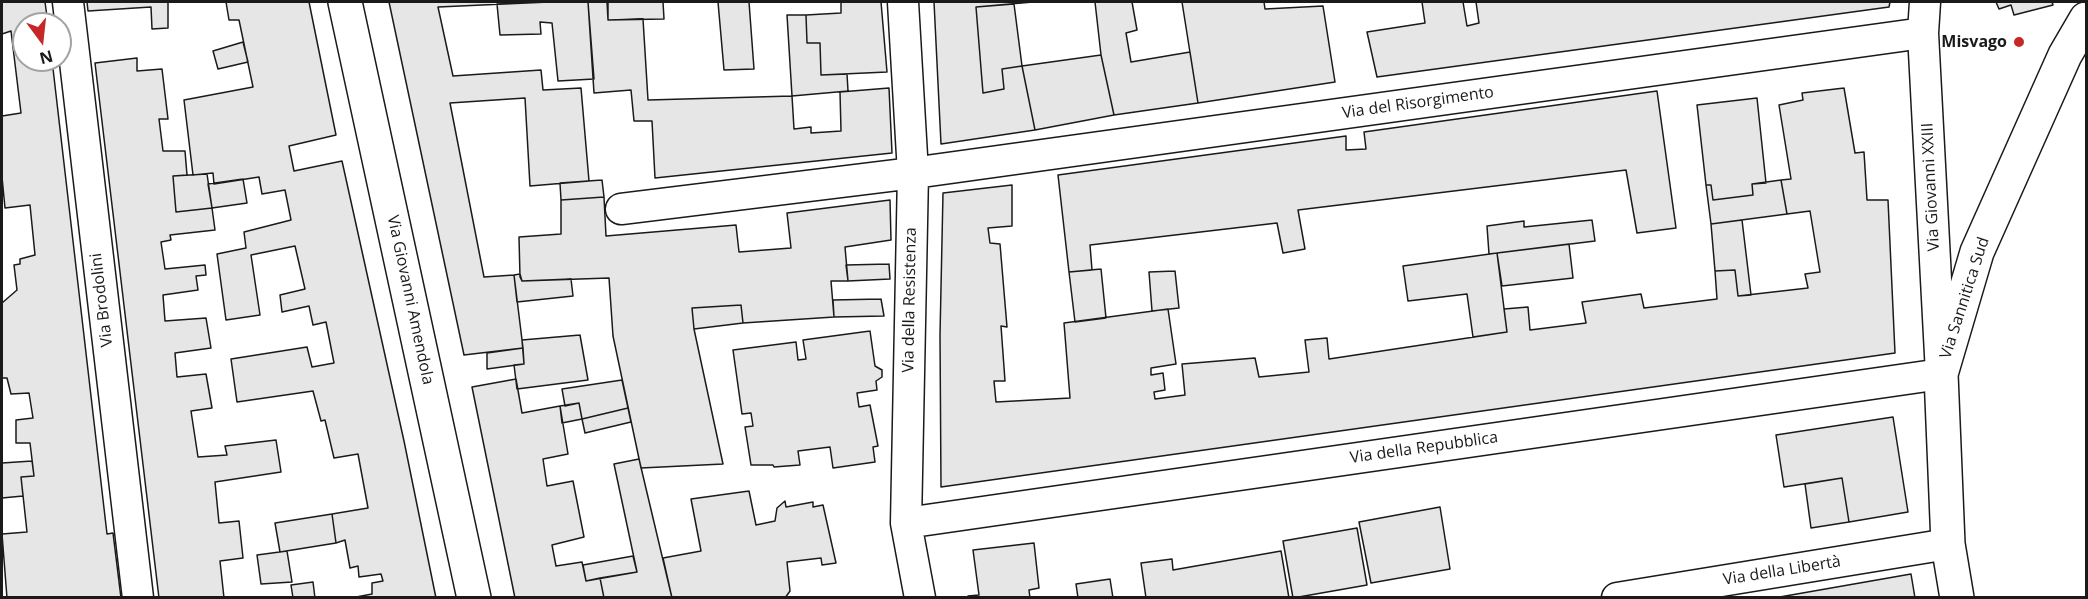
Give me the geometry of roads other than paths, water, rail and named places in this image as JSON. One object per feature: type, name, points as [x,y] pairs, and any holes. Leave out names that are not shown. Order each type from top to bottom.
[{"type":"main road","name":"Via Giovanni Amendola","points":[[345,2],[474,597]]},
{"type":"main road","name":"Via Sannitica Sud","points":[[1957,597],[1948,544],[1941,374],[1977,252],[2065,55],[2086,19]]},
{"type":"street","name":"Via Brodolini","points":[[68,2],[138,597]]},
{"type":"street","name":"Via della Resistenza","points":[[903,2],[913,173],[906,523],[920,597]]},
{"type":"street","name":"Via Giovanni XXIII","points":[[1926,2],[1923,33],[1941,374]]},
{"type":"street","name":"Via del Risorgimento","points":[[621,209],[913,173],[1923,33]]},
{"type":"street","name":"Via della Repubblica","points":[[906,523],[1941,374]]},
{"type":"street","name":"Via della Libertà","points":[[1617,597],[1948,544]]},
{"type":"place","name":"Misvago","points":[[2019,42]]}]
